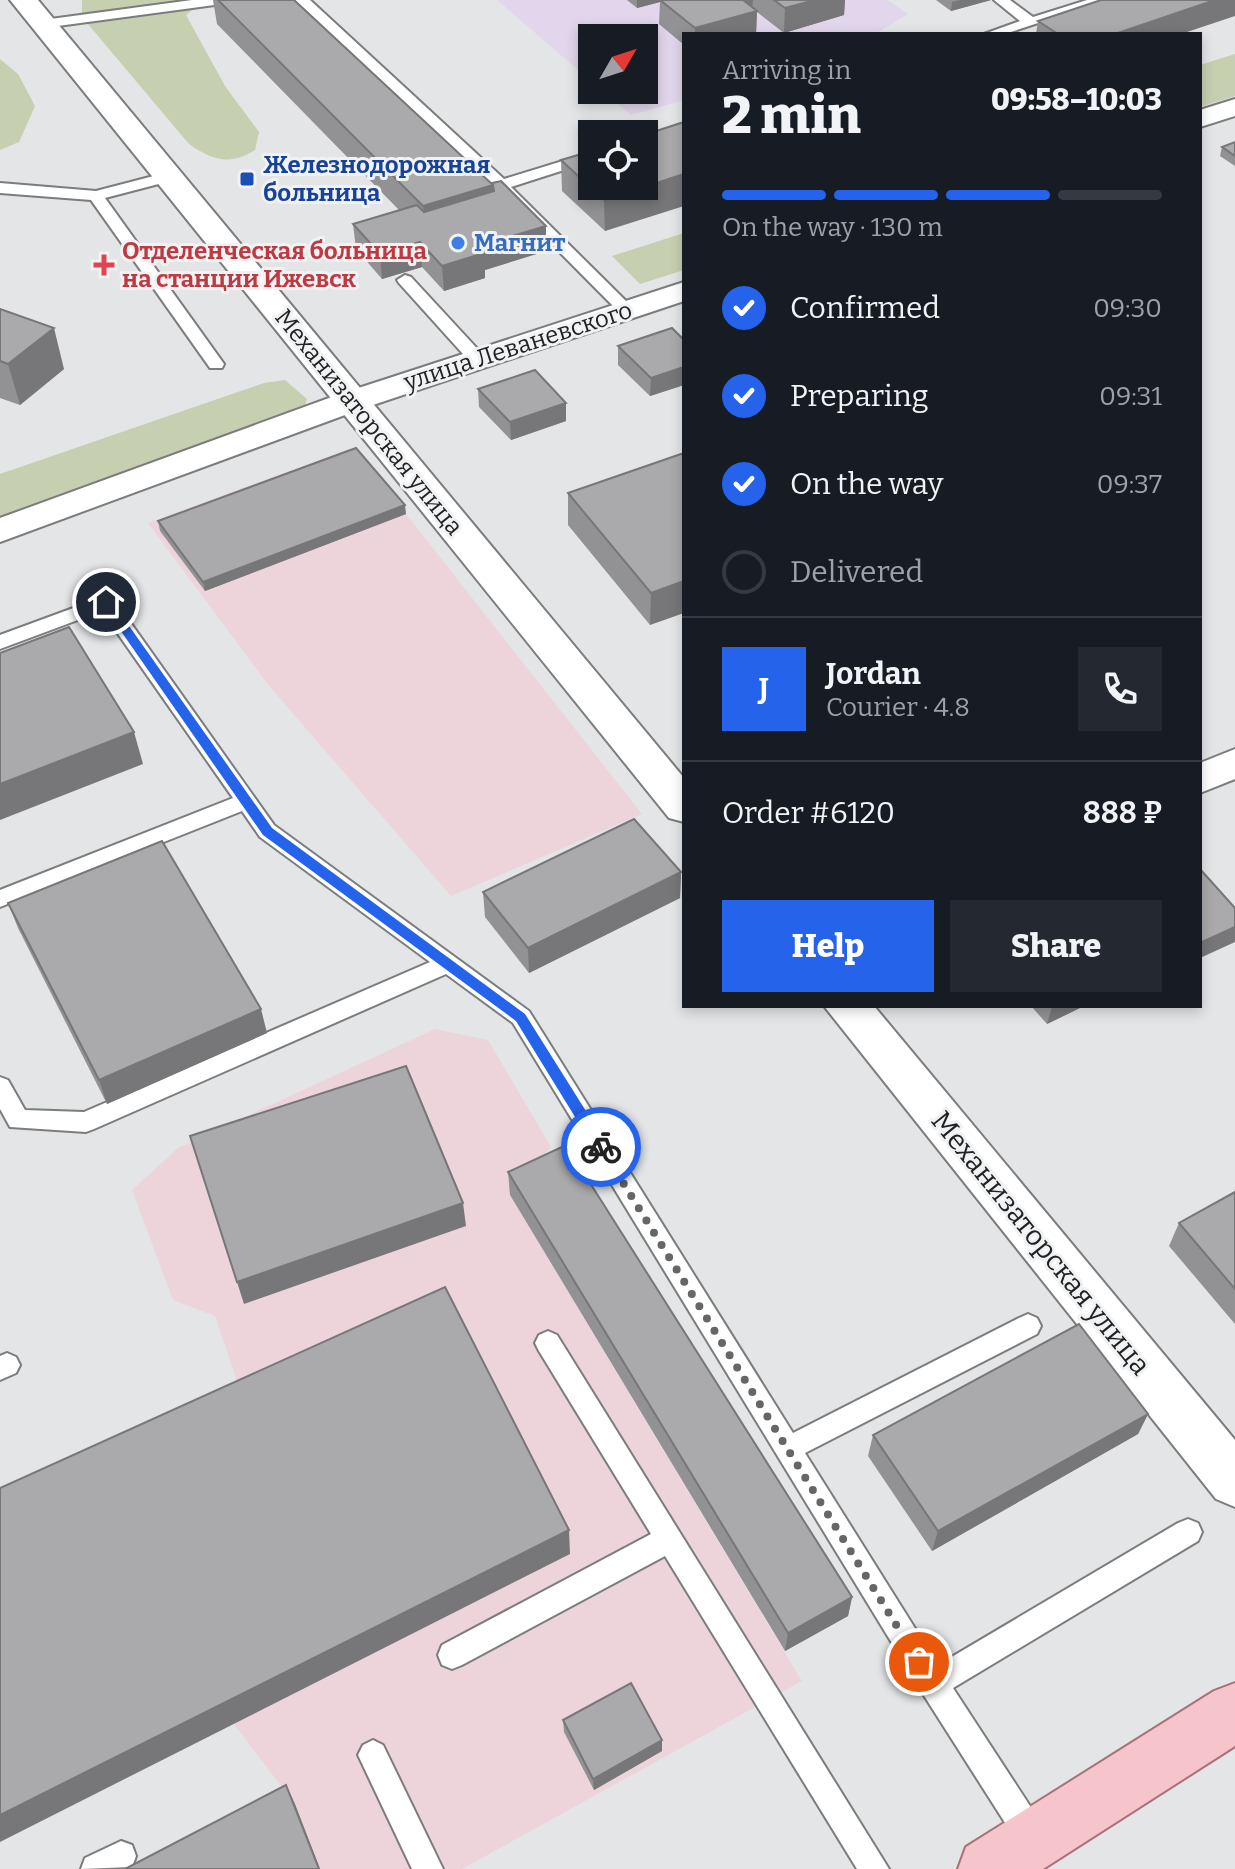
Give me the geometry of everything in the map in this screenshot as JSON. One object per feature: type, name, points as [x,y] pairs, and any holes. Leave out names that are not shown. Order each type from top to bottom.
[{"type":"main road","points":[[1011,1854],[1235,1712]]},
{"type":"street","name":"Механизаторская улица","points":[[30,6],[682,805]]},
{"type":"street","points":[[1202,118],[1235,107]]},
{"type":"street","name":"улица Леваневского","points":[[0,531],[352,401],[682,292]]},
{"type":"street","points":[[1202,778],[1235,763]]},
{"type":"street","name":"Механизаторская улица","points":[[849,1008],[1235,1481]]},
{"type":"lane","points":[[30,6],[222,0]]},
{"type":"lane","points":[[302,0],[501,185],[626,310]]},
{"type":"lane","points":[[1001,0],[1031,22]]},
{"type":"lane","points":[[998,32],[1101,0]]},
{"type":"lane","points":[[501,185],[578,160]]},
{"type":"lane","points":[[0,188],[96,196],[169,177]]},
{"type":"lane","points":[[96,196],[216,364]]},
{"type":"lane","points":[[405,280],[478,360]]},
{"type":"lane","points":[[0,642],[106,602],[267,831],[521,1017],[933,1684],[1011,1854]]},
{"type":"lane","points":[[0,899],[246,801]]},
{"type":"lane","points":[[0,1087],[18,1120],[86,1122],[448,964]]},
{"type":"lane","points":[[787,1449],[1028,1326]]},
{"type":"lane","points":[[548,1343],[874,1869]]},
{"type":"lane","points":[[933,1684],[1188,1532]]},
{"type":"lane","points":[[452,1655],[669,1539]]},
{"type":"lane","points":[[373,1755],[428,1869]]},
{"type":"shaded area","points":[[497,0],[887,0],[908,14],[878,32],[682,32],[682,101],[631,115],[618,104],[658,104],[658,24],[578,24],[578,70]]},
{"type":"shaded area","points":[[349,449],[406,514],[642,814],[451,896],[270,687],[148,523]]},
{"type":"shaded area","points":[[435,1029],[488,1040],[551,1147],[510,1195],[802,1681],[462,1869],[320,1869],[295,1804],[233,1723],[246,1407],[215,1316],[173,1300],[132,1190],[178,1148]]},
{"type":"green space","points":[[82,0],[205,0],[186,15],[225,86],[259,132],[255,150],[237,158],[221,159],[189,144],[82,17]]},
{"type":"green space","points":[[1235,54],[1235,96],[1202,106],[1202,64]]},
{"type":"green space","points":[[0,59],[18,74],[35,106],[19,142],[0,150]]},
{"type":"green space","points":[[682,234],[682,271],[640,284],[612,256]]},
{"type":"green space","points":[[285,380],[307,399],[303,412],[0,518],[0,474],[264,383]]},
{"type":"building","points":[[218,0],[294,0],[493,185],[423,206]]},
{"type":"building","points":[[660,0],[743,0],[757,11],[695,28]]},
{"type":"building","points":[[774,0],[815,0],[785,8]]},
{"type":"building","points":[[1101,0],[1215,0],[1121,32],[1055,32],[1038,21]]},
{"type":"building","points":[[682,123],[682,175],[658,182],[658,130]]},
{"type":"building","points":[[1235,142],[1235,156],[1222,147]]},
{"type":"building","points":[[578,155],[578,176],[561,160]]},
{"type":"building","points":[[501,181],[546,226],[478,246],[484,253],[442,266],[420,242],[380,254],[353,224],[417,205],[424,212],[494,191],[492,183]]},
{"type":"building","points":[[0,309],[54,328],[8,364],[0,361]]},
{"type":"building","points":[[672,328],[682,338],[682,368],[651,378],[618,346]]},
{"type":"building","points":[[535,370],[566,403],[510,422],[478,389]]},
{"type":"building","points":[[356,448],[405,505],[203,582],[158,521]]},
{"type":"building","points":[[682,454],[682,582],[651,593],[568,493]]},
{"type":"building","points":[[69,627],[134,732],[0,784],[0,653]]},
{"type":"building","points":[[634,819],[681,872],[528,948],[483,892]]},
{"type":"building","points":[[162,841],[261,1009],[99,1080],[8,903]]},
{"type":"building","points":[[1202,871],[1235,908],[1235,927],[1202,942]]},
{"type":"building","points":[[406,1066],[463,1203],[237,1282],[190,1136]]},
{"type":"building","points":[[566,1145],[852,1597],[788,1633],[508,1172]]},
{"type":"building","points":[[1235,1192],[1235,1289],[1179,1223]]},
{"type":"building","points":[[445,1287],[569,1530],[0,1815],[0,1488]]},
{"type":"building","points":[[1079,1324],[1148,1414],[938,1531],[873,1435]]},
{"type":"building","points":[[631,1683],[662,1740],[593,1779],[563,1720]]},
{"type":"building","points":[[286,1785],[319,1869],[125,1869]]},
{"type":"way so far","points":[[601,1147],[919,1662]]},
{"type":"place","name":"Железнодорожная больница","points":[[247,179]]},
{"type":"place","name":"Магнит","points":[[458,243]]},
{"type":"place","name":"Отделенческая больница на станции Ижевск","points":[[104,265]]},
{"type":"route","points":[[106,602],[267,831],[521,1017],[601,1147]]}]
